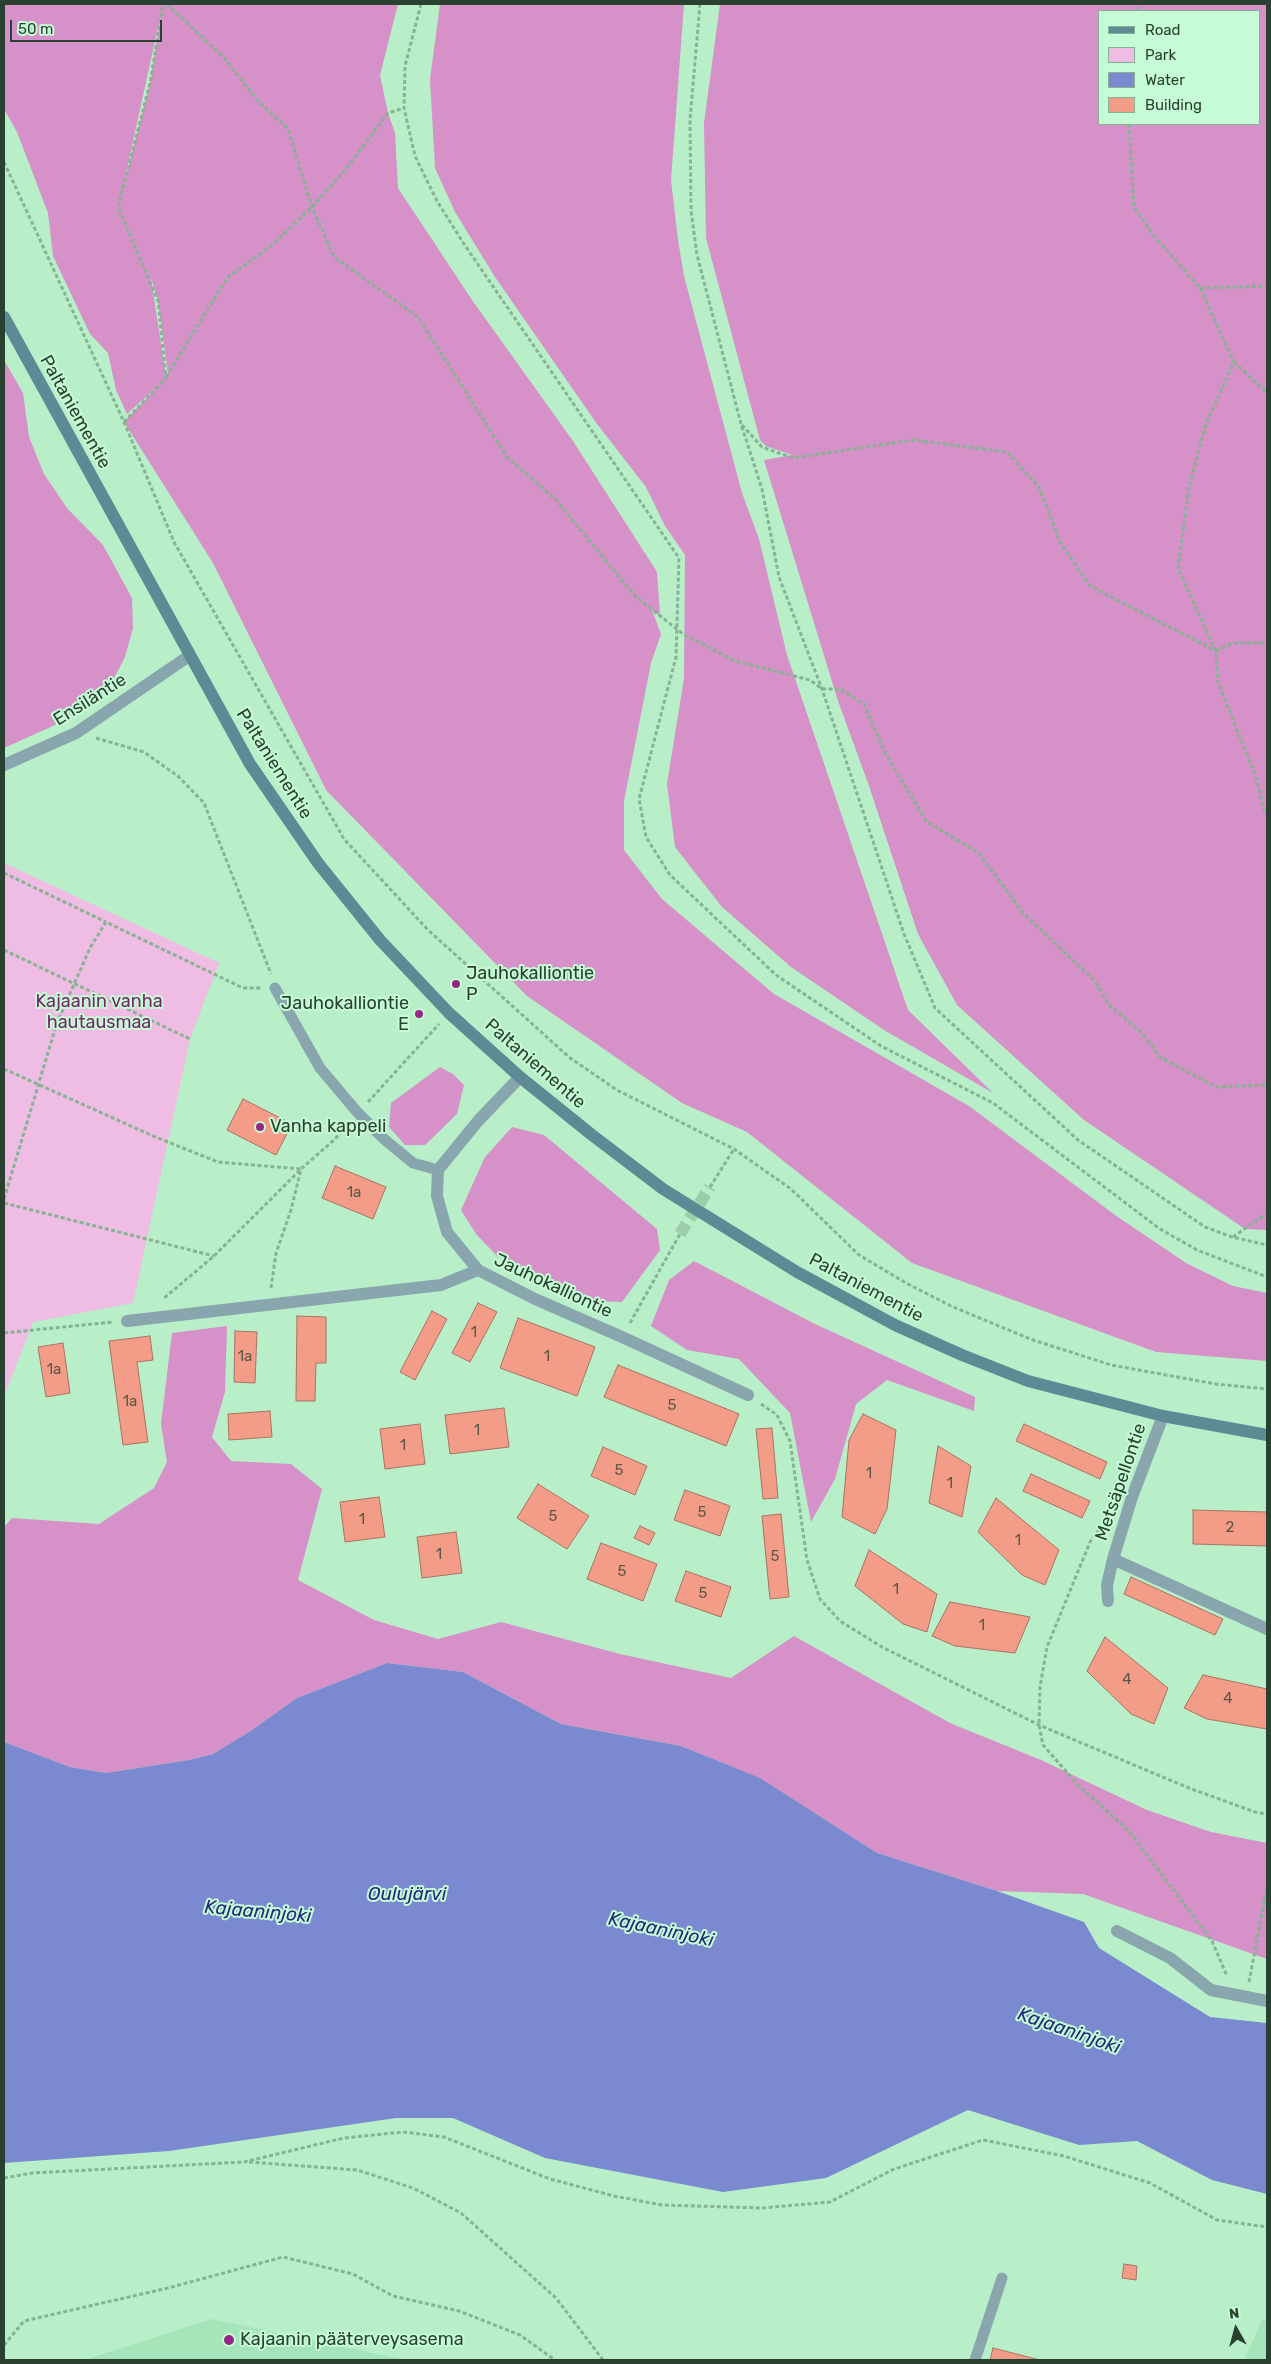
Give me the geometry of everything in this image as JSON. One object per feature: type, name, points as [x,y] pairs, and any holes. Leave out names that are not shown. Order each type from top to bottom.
[{"type":"street","name":"Paltaniementie","points":[[4,317],[250,764],[318,863],[380,940],[449,1013],[520,1077],[663,1189],[797,1272],[895,1325],[962,1355],[1028,1381],[1163,1416],[1267,1435]]},
{"type":"street","name":"Ensiläntie","points":[[4,765],[76,733],[189,656]]},
{"type":"street","points":[[438,1170],[478,1121],[520,1077]]},
{"type":"street","name":"Jauhokalliontie","points":[[438,1170],[437,1196],[448,1232],[478,1270],[534,1299],[748,1395]]},
{"type":"street","points":[[127,1320],[203,1310],[269,1306],[441,1285],[478,1270]]},
{"type":"street","name":"Metsäpellontie","points":[[1108,1601],[1107,1585],[1113,1559],[1132,1498],[1163,1416]]},
{"type":"street","name":"Metsäpellontie","points":[[1113,1559],[1267,1629]]},
{"type":"street","points":[[1117,1931],[1170,1958],[1211,1990],[1267,2001]]},
{"type":"lane","points":[[275,988],[320,1068],[358,1113],[384,1139],[413,1163],[438,1170]]},
{"type":"lane","points":[[975,2360],[1002,2278]]},
{"type":"path","points":[[165,4],[225,59],[257,100],[288,129],[312,207],[334,257],[418,317],[507,457],[556,500],[635,596],[677,629],[735,661],[810,680],[822,689],[840,690],[864,704],[885,753],[927,822],[979,853],[1023,913],[1095,981],[1109,1005],[1142,1033],[1160,1057],[1216,1087],[1267,1085]]},
{"type":"path","points":[[165,4],[150,83],[118,207],[158,301],[166,378]]},
{"type":"path","points":[[421,4],[405,66],[404,108],[415,156],[437,201],[469,252],[679,558],[676,657],[639,799],[646,837],[670,875],[776,975],[881,1046],[994,1104],[1160,1229],[1197,1250],[1267,1277]]},
{"type":"path","points":[[700,4],[690,120],[691,211],[697,255],[741,424],[762,489],[780,577],[822,689],[904,934],[935,1008],[1078,1140],[1205,1227],[1232,1238],[1267,1245]]},
{"type":"path","points":[[124,422],[166,378],[227,278],[272,245],[312,207],[346,169],[388,113],[404,108]]},
{"type":"path","points":[[1129,125],[1134,206],[1153,235],[1200,288],[1234,362],[1267,393]]},
{"type":"path","points":[[4,162],[124,422],[174,542],[344,839],[428,930],[570,1058],[617,1090],[734,1149],[790,1189],[859,1255],[906,1283],[951,1306],[1030,1340],[1111,1365],[1216,1384],[1267,1389]]},
{"type":"path","points":[[1200,288],[1267,286]]},
{"type":"path","points":[[1234,362],[1206,424],[1201,442],[1189,488],[1178,569],[1216,651],[1218,682],[1257,780],[1267,816]]},
{"type":"path","points":[[741,424],[762,447],[793,458],[913,440],[1007,452],[1039,487],[1060,542],[1090,586],[1216,651]]},
{"type":"path","points":[[1216,651],[1233,643],[1267,644]]},
{"type":"path","points":[[4,873],[244,988],[275,988],[257,933],[204,803],[179,777],[144,752],[76,733]]},
{"type":"path","points":[[4,1199],[58,1023],[90,948],[106,922]]},
{"type":"path","points":[[4,950],[190,1039]]},
{"type":"path","points":[[4,1203],[214,1256],[301,1169],[334,1140],[449,1013]]},
{"type":"path","points":[[4,1068],[153,1136],[218,1162],[274,1165],[301,1169]]},
{"type":"path","points":[[710,1188],[734,1149]]},
{"type":"path","points":[[269,1306],[276,1253],[291,1210],[301,1169]]},
{"type":"path","points":[[1232,1238],[1267,1213]]},
{"type":"path","points":[[622,1337],[680,1234]]},
{"type":"path","points":[[748,1395],[777,1415],[790,1441],[807,1560],[820,1599],[840,1621],[882,1647],[1040,1725],[1189,1788],[1255,1812],[1267,1814]]},
{"type":"path","points":[[1111,1516],[1090,1542],[1050,1639],[1040,1687],[1040,1725],[1043,1745],[1079,1786],[1129,1831],[1212,1941],[1241,1997]]},
{"type":"path","points":[[1241,1997],[1267,1886]]},
{"type":"path","points":[[244,2162],[344,2138],[403,2132],[444,2137],[550,2179],[614,2196],[662,2205],[762,2208],[830,2202],[894,2169],[983,2140],[1064,2156],[1150,2183],[1217,2220],[1267,2227]]},
{"type":"path","points":[[4,2178],[32,2173],[244,2162],[357,2170],[413,2188],[462,2213],[556,2298],[602,2360]]},
{"type":"path","points":[[4,2345],[24,2321],[168,2288],[283,2257],[353,2274],[393,2296],[459,2311],[520,2335],[555,2360]]},
{"type":"shaded area","points":[[4,4],[398,4],[380,75],[388,113],[395,133],[398,188],[472,300],[573,441],[657,572],[660,616],[652,610],[661,634],[651,663],[624,801],[624,850],[662,899],[774,994],[969,1106],[1115,1215],[1186,1263],[1233,1286],[1267,1293],[1267,1361],[1156,1352],[912,1263],[747,1132],[682,1103],[527,996],[326,790],[213,563],[124,422],[159,385],[127,414],[116,390],[108,353],[90,334],[53,256],[48,213],[17,132],[4,109]],"holes":[[[161,14],[150,83],[123,187]],[[151,278],[158,301],[168,374],[166,377]]]},
{"type":"shaded area","points":[[440,4],[684,4],[671,180],[678,240],[684,276],[742,493],[759,539],[787,655],[908,1010],[993,1093],[884,1030],[791,967],[722,907],[675,847],[667,784],[684,678],[685,555],[665,526],[646,487],[597,424],[495,277],[455,212],[435,168],[430,79]]},
{"type":"shaded area","points":[[720,4],[1267,4],[1267,1230],[1245,1229],[1084,1120],[957,1005],[918,934],[868,783],[838,701],[764,460],[792,455],[766,446],[760,440],[706,238],[704,123]]},
{"type":"shaded area","points":[[4,360],[23,393],[29,437],[44,474],[67,508],[103,545],[132,598],[133,628],[125,657],[111,684],[89,705],[53,726],[4,748]]},
{"type":"shaded area","points":[[440,1067],[453,1074],[464,1085],[457,1114],[425,1145],[405,1145],[389,1127],[391,1103]]},
{"type":"shaded area","points":[[512,1127],[544,1135],[657,1229],[660,1250],[622,1302],[595,1301],[497,1256],[476,1234],[461,1210],[485,1157]]},
{"type":"shaded area","points":[[694,1261],[815,1324],[975,1397],[974,1411],[887,1380],[856,1404],[835,1479],[811,1522],[790,1413],[739,1359],[687,1350],[651,1326],[669,1280]]},
{"type":"shaded area","points":[[227,1326],[225,1392],[212,1437],[231,1461],[291,1464],[322,1489],[298,1580],[374,1620],[438,1639],[501,1622],[620,1654],[731,1678],[794,1636],[950,1723],[1041,1760],[1147,1810],[1211,1832],[1267,1843],[1267,1959],[1083,1894],[997,1891],[877,1853],[759,1778],[681,1746],[561,1724],[463,1672],[387,1663],[297,1698],[249,1732],[213,1754],[189,1760],[106,1773],[70,1767],[4,1742],[4,1527],[12,1518],[99,1524],[154,1488],[167,1462],[161,1424],[172,1333]]},
{"type":"shaded area","name":"Kajaanin pääterveysasema","points":[[212,2319],[406,2360],[84,2360]]},
{"type":"shaded area","points":[[1262,2320],[1267,2320],[1267,2360],[1244,2360]]},
{"type":"green space","name":"Kajaanin vanha hautausmaa","points":[[4,863],[219,963],[190,1039],[133,1303],[33,1322],[4,1397]]},
{"type":"water","name":"Oulujärvi","points":[[387,1663],[463,1672],[561,1724],[681,1746],[760,1778],[877,1853],[997,1891],[1084,1922],[1099,1948],[1210,2017],[1267,2023],[1267,2194],[1212,2180],[1137,2141],[1079,2145],[968,2110],[826,2178],[723,2192],[545,2158],[453,2118],[396,2118],[169,2151],[4,2163],[4,1742],[70,1767],[106,1773],[189,1760],[213,1754],[249,1732],[297,1698]]},
{"type":"building","name":"Vanha kappeli","points":[[243,1099],[292,1124],[276,1155],[227,1130]]},
{"type":"building","points":[[335,1166],[386,1187],[373,1219],[322,1198]]},
{"type":"building","points":[[478,1303],[497,1312],[470,1362],[452,1353]]},
{"type":"building","points":[[432,1311],[447,1319],[415,1380],[400,1372]]},
{"type":"building","points":[[297,1316],[326,1317],[326,1363],[316,1363],[315,1401],[296,1401]]},
{"type":"building","points":[[518,1318],[595,1347],[577,1396],[500,1368]]},
{"type":"building","points":[[235,1331],[257,1332],[255,1383],[234,1382]]},
{"type":"building","points":[[150,1336],[153,1360],[137,1362],[148,1442],[123,1445],[109,1341]]},
{"type":"building","points":[[63,1343],[70,1393],[46,1397],[38,1347]]},
{"type":"building","points":[[618,1365],[739,1414],[726,1446],[604,1397]]},
{"type":"building","points":[[504,1408],[509,1447],[450,1454],[445,1415]]},
{"type":"building","points":[[270,1411],[272,1437],[229,1440],[228,1414]]},
{"type":"building","points":[[863,1414],[896,1430],[887,1509],[875,1534],[842,1517],[849,1440]]},
{"type":"building","points":[[420,1424],[425,1464],[385,1469],[380,1429]]},
{"type":"building","points":[[1024,1424],[1107,1462],[1100,1479],[1016,1441]]},
{"type":"building","points":[[772,1428],[778,1498],[763,1499],[756,1429]]},
{"type":"building","points":[[938,1446],[971,1466],[962,1517],[929,1503]]},
{"type":"building","points":[[603,1447],[647,1466],[635,1495],[591,1476]]},
{"type":"building","points":[[1031,1474],[1090,1501],[1082,1518],[1023,1491]]},
{"type":"building","points":[[538,1484],[589,1516],[567,1549],[517,1518]]},
{"type":"building","points":[[685,1490],[730,1506],[720,1536],[674,1520]]},
{"type":"building","points":[[379,1497],[385,1537],[345,1542],[340,1502]]},
{"type":"building","points":[[996,1498],[1059,1550],[1045,1585],[1022,1575],[978,1532]]},
{"type":"building","points":[[1193,1510],[1267,1512],[1267,1546],[1193,1544]]},
{"type":"building","points":[[781,1514],[789,1597],[770,1599],[762,1516]]},
{"type":"building","points":[[640,1526],[655,1533],[649,1545],[634,1538]]},
{"type":"building","points":[[456,1532],[462,1573],[422,1578],[417,1537]]},
{"type":"building","points":[[601,1543],[657,1564],[643,1601],[587,1579]]},
{"type":"building","points":[[869,1550],[937,1594],[927,1632],[903,1624],[855,1586]]},
{"type":"building","points":[[686,1571],[731,1587],[721,1617],[675,1601]]},
{"type":"building","points":[[1131,1577],[1223,1619],[1215,1635],[1124,1594]]},
{"type":"building","points":[[950,1602],[1030,1617],[1015,1653],[955,1646],[932,1636]]},
{"type":"building","points":[[1105,1637],[1168,1688],[1154,1724],[1131,1714],[1087,1671]]},
{"type":"building","points":[[1203,1675],[1267,1689],[1267,1729],[1207,1719],[1184,1708]]},
{"type":"building","points":[[1124,2264],[1137,2266],[1136,2280],[1122,2278]]},
{"type":"building","points":[[993,2348],[1040,2360],[990,2360]]},
{"type":"tunnel","points":[[680,1234],[710,1187]]},
{"type":"place","name":"Jauhokalliontie P","points":[[456,984]]},
{"type":"place","name":"Jauhokalliontie E","points":[[419,1014]]},
{"type":"place","name":"Vanha kappeli","points":[[260,1127]]},
{"type":"place","name":"Kajaanin pääterveysasema","points":[[229,2340]]},
{"type":"water label","name":"Kajaaninjoki","points":[[258,1912]]},
{"type":"water label","name":"Kajaaninjoki","points":[[661,1930]]},
{"type":"water label","name":"Kajaaninjoki","points":[[1069,2031]]}]
